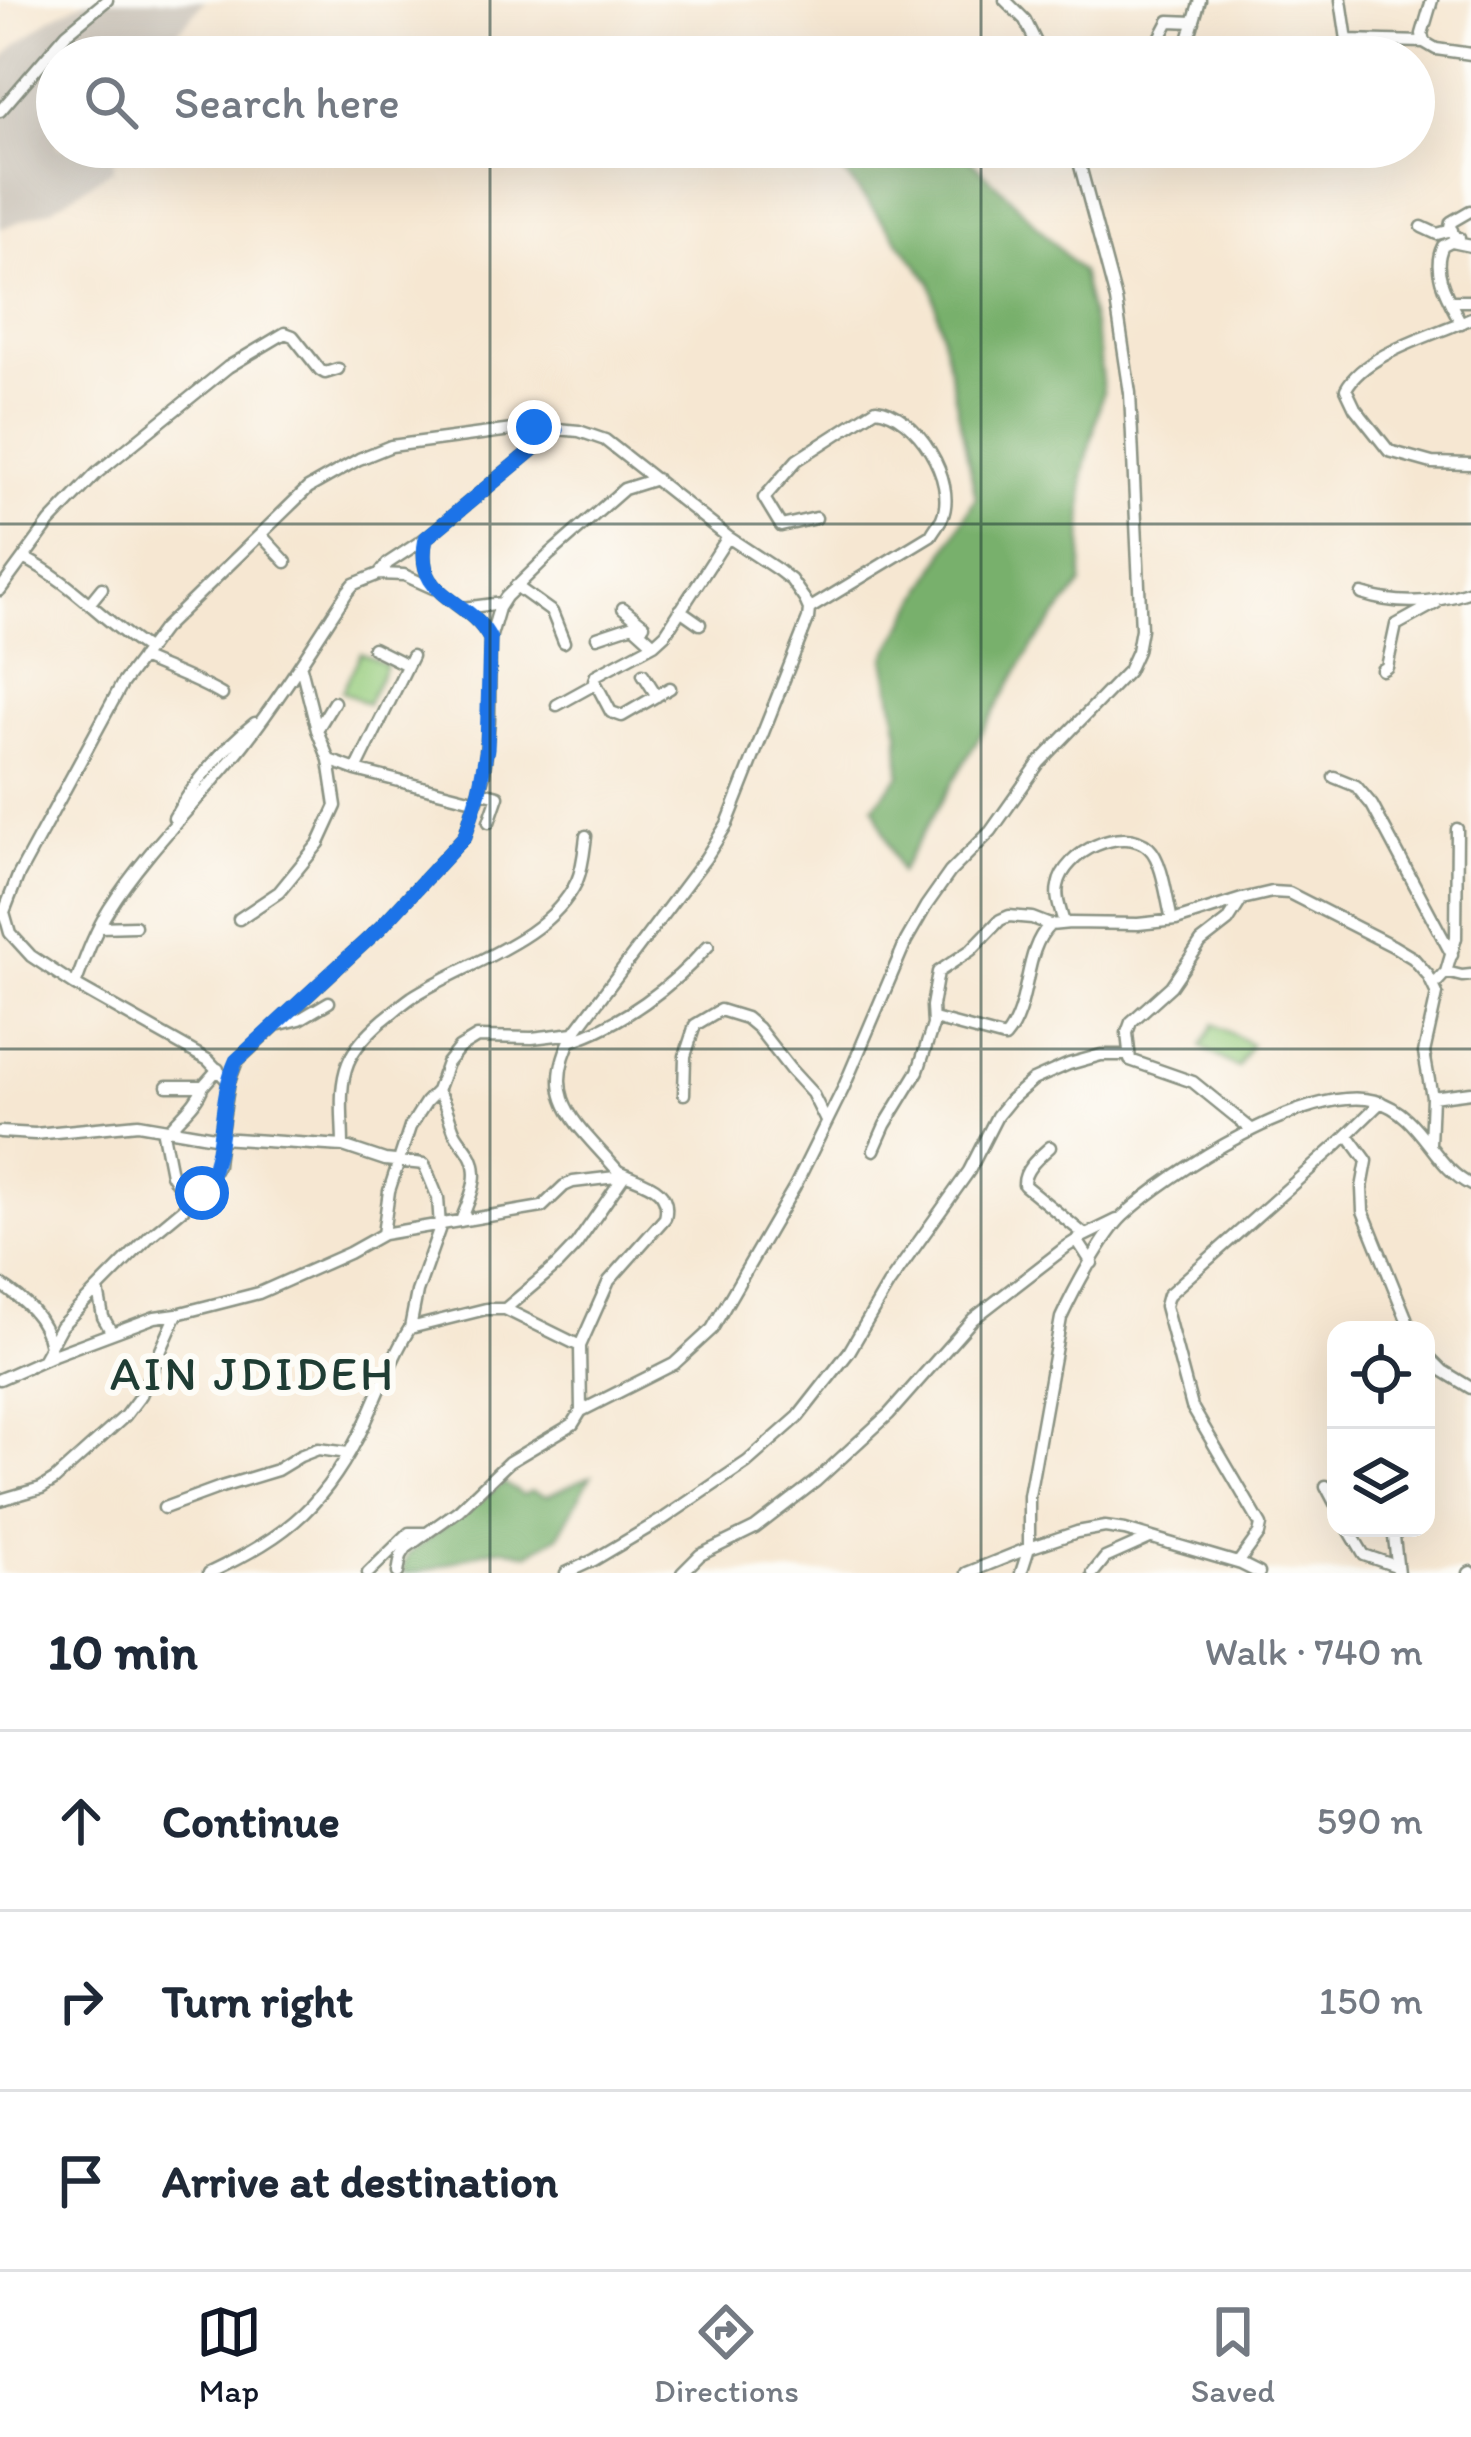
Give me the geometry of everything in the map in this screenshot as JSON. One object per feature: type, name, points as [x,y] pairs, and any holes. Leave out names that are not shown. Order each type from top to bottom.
[{"type":"street","points":[[65,36],[106,0]]},
{"type":"street","points":[[1005,0],[1025,20],[1033,36]]},
{"type":"street","points":[[1189,36],[1200,0]]},
{"type":"street","points":[[1341,0],[1346,36]]},
{"type":"street","points":[[1422,36],[1432,0]]},
{"type":"street","points":[[1168,6],[1172,15],[1194,19]]},
{"type":"street","points":[[1161,36],[1169,21],[1194,19]]},
{"type":"street","points":[[1435,48],[1471,54]]},
{"type":"street","points":[[0,111],[36,70]]},
{"type":"street","points":[[580,1411],[674,1364],[712,1329],[795,1186],[926,906],[950,872],[991,831],[1039,763],[1128,671],[1137,652],[1141,629],[1130,393],[1116,300],[1081,168]]},
{"type":"street","points":[[1455,237],[1451,222],[1469,211]]},
{"type":"street","points":[[1422,227],[1471,246]]},
{"type":"street","points":[[1455,237],[1443,246],[1437,264],[1450,301],[1466,321],[1374,362],[1354,376],[1346,389],[1389,451],[1432,464],[1471,464]]},
{"type":"street","points":[[1450,301],[1471,302]]},
{"type":"street","points":[[0,590],[50,522],[97,473],[228,367],[285,333],[293,336],[320,370],[338,369]]},
{"type":"street","points":[[809,609],[931,535],[944,515],[938,464],[893,413],[877,409],[797,460],[764,498],[782,526],[816,518]]},
{"type":"street","points":[[229,1082],[218,1069],[75,985],[20,946],[10,933],[4,912],[18,876],[110,704],[164,628],[308,488],[391,446],[534,427],[579,430],[605,440],[791,580],[809,609],[727,824],[572,1037],[561,1063],[559,1092],[581,1130],[624,1176]]},
{"type":"street","points":[[379,574],[556,430]]},
{"type":"street","points":[[43,1359],[61,1326],[150,1236],[202,1193],[220,1151],[236,1061],[380,928],[465,836],[478,796],[489,722],[490,639],[502,603],[624,489],[656,479]]},
{"type":"street","points":[[261,535],[286,562]]},
{"type":"street","points":[[670,688],[622,716],[610,712],[595,684],[596,676],[657,642],[728,537]]},
{"type":"street","points":[[426,538],[425,566],[434,588]]},
{"type":"street","points":[[24,558],[44,568],[144,654],[222,695]]},
{"type":"street","points":[[75,985],[111,906],[267,714],[354,584],[379,574],[404,575],[463,608],[483,625],[490,639]]},
{"type":"street","points":[[516,586],[552,612],[564,642]]},
{"type":"street","points":[[89,604],[102,588]]},
{"type":"street","points":[[1362,594],[1403,603],[1471,591]]},
{"type":"street","points":[[1382,670],[1388,667],[1396,625],[1444,599]]},
{"type":"street","points":[[463,608],[502,603]]},
{"type":"street","points":[[623,608],[657,642]]},
{"type":"street","points":[[680,610],[700,624]]},
{"type":"street","points":[[597,637],[633,625],[657,642]]},
{"type":"street","points":[[356,770],[409,661],[373,648]]},
{"type":"street","points":[[239,919],[279,892],[325,832],[336,806],[301,667]]},
{"type":"street","points":[[643,674],[657,696]]},
{"type":"street","points":[[556,705],[595,684]]},
{"type":"street","points":[[317,730],[334,702]]},
{"type":"street","points":[[328,760],[478,796],[498,796],[489,822]]},
{"type":"street","points":[[1334,777],[1356,787],[1372,806],[1452,955]]},
{"type":"street","points":[[1434,985],[1446,972],[1458,920],[1457,829]]},
{"type":"street","points":[[344,1146],[343,1088],[358,1045],[410,998],[500,951],[559,906],[582,869],[586,836]]},
{"type":"street","points":[[1057,924],[1057,890],[1069,863],[1096,844],[1128,840],[1144,844],[1155,856],[1172,920]]},
{"type":"street","points":[[874,1150],[918,1071],[934,1019],[938,972],[971,950],[1000,920],[1017,915],[1057,924],[1138,924],[1172,920],[1272,892],[1289,893],[1413,958],[1434,985],[1436,1006],[1424,1053],[1432,1097],[1430,1144]]},
{"type":"street","points":[[1242,899],[1228,921],[1201,941],[1171,986],[1136,1016],[1127,1033],[1130,1060],[1193,1082],[1251,1130]]},
{"type":"street","points":[[934,1019],[1005,1038],[1014,1028],[1026,995],[1044,929],[1057,924]]},
{"type":"street","points":[[99,927],[136,926]]},
{"type":"street","points":[[383,1234],[389,1191],[410,1127],[459,1048],[477,1037],[586,1035],[674,979],[708,946]]},
{"type":"street","points":[[1446,972],[1471,975]]},
{"type":"street","points":[[277,1024],[300,1019],[329,1002]]},
{"type":"street","points":[[684,1094],[685,1056],[695,1025],[720,1010],[730,1011],[758,1028],[812,1093],[826,1121]]},
{"type":"street","points":[[566,1573],[663,1519],[747,1462],[798,1417],[849,1352],[888,1285],[969,1171],[1010,1100],[1034,1081],[1069,1064],[1101,1055],[1128,1055]]},
{"type":"street","points":[[165,1129],[195,1103],[218,1069]]},
{"type":"street","points":[[167,1086],[203,1086]]},
{"type":"street","points":[[436,1090],[476,1171],[460,1221]]},
{"type":"street","points":[[1432,1097],[1471,1092]]},
{"type":"street","points":[[682,1573],[700,1555],[755,1528],[816,1481],[889,1414],[973,1319],[1081,1238],[1120,1218],[1177,1175],[1251,1130],[1320,1102],[1381,1102],[1409,1120],[1450,1171],[1471,1185]]},
{"type":"street","points":[[1238,1563],[1262,1525],[1192,1407],[1165,1306],[1168,1295],[1381,1102]]},
{"type":"street","points":[[0,1132],[138,1124],[220,1138],[344,1146],[385,1160],[419,1162],[428,1169],[438,1198],[436,1243],[417,1292],[410,1328],[394,1352],[348,1453],[304,1515],[261,1546],[208,1573]]},
{"type":"street","points":[[165,1129],[171,1174],[190,1203]]},
{"type":"street","points":[[1348,1135],[1367,1161],[1363,1211],[1407,1321]]},
{"type":"street","points":[[1050,1147],[1029,1169],[1024,1185],[1081,1238],[1092,1263]]},
{"type":"street","points":[[505,1309],[576,1245],[624,1176]]},
{"type":"street","points":[[0,1378],[155,1317],[259,1293],[383,1234],[542,1207],[573,1182],[624,1176],[655,1189],[668,1211],[609,1281],[580,1346],[580,1411],[573,1424],[509,1462],[460,1510],[401,1556],[395,1573]]},
{"type":"street","points":[[1021,1573],[1030,1548],[1029,1496],[1061,1318],[1120,1218]]},
{"type":"street","points":[[0,1284],[34,1310],[45,1324],[50,1346]]},
{"type":"street","points":[[98,1290],[112,1334]]},
{"type":"street","points":[[410,1328],[486,1309],[505,1309],[580,1346]]},
{"type":"street","points":[[0,1500],[54,1480],[125,1416],[141,1395],[177,1314]]},
{"type":"street","points":[[1435,1363],[1471,1388]]},
{"type":"street","points":[[164,1508],[277,1471],[318,1449],[348,1453]]},
{"type":"street","points":[[967,1573],[1077,1532],[1105,1527],[1238,1563],[1255,1572]]},
{"type":"street","points":[[368,1573],[409,1533],[426,1533]]},
{"type":"street","points":[[1353,1537],[1364,1555],[1397,1569],[1395,1537]]},
{"type":"street","points":[[1093,1573],[1105,1558],[1150,1538]]},
{"type":"shaded area","points":[[87,0],[205,0],[175,36],[36,36],[36,168],[113,169],[52,209],[0,229],[0,61],[51,18]]},
{"type":"green space","points":[[841,168],[979,168],[1081,272],[1103,392],[1083,475],[1082,584],[1032,647],[900,872],[874,806],[900,775],[899,732],[885,658],[976,497],[931,282]]},
{"type":"green space","points":[[361,653],[386,665],[367,704],[342,691]]},
{"type":"green space","points":[[1214,1024],[1251,1044],[1238,1068],[1201,1047]]},
{"type":"green space","points":[[591,1476],[558,1536],[527,1554],[498,1549],[404,1573],[408,1554],[503,1483],[523,1495],[531,1491],[547,1496]]},
{"type":"district","name":"AIN JDIDEH","points":[[253,1373]]},
{"type":"route","points":[[202,1193],[217,1165],[236,1061],[380,928],[453,851],[471,823],[487,748],[490,639],[483,625],[434,588],[424,550],[426,538],[556,430],[534,427]]}]
